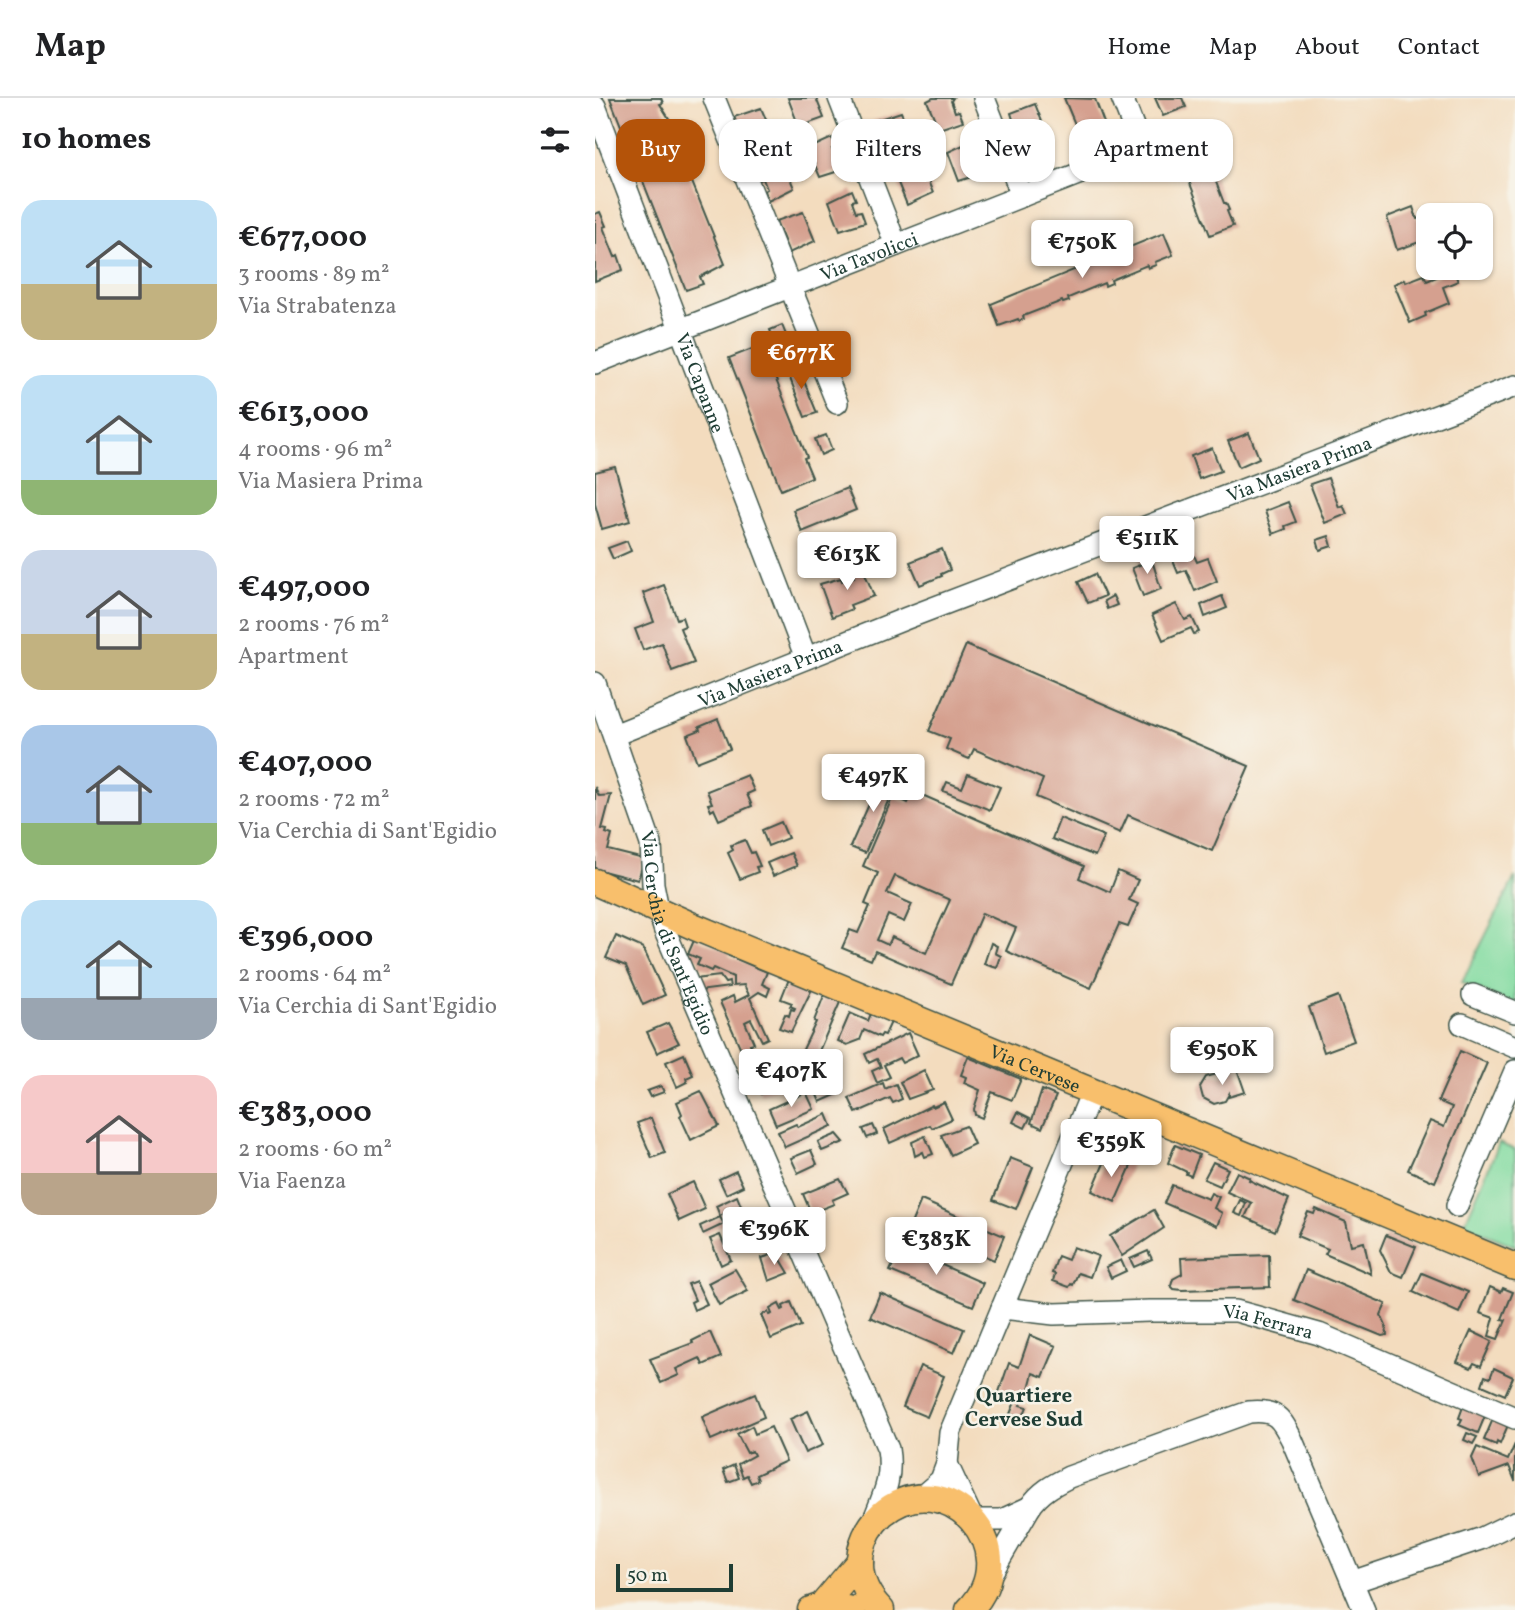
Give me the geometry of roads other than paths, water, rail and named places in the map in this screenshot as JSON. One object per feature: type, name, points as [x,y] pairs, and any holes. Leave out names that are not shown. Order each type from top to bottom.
[{"type":"main road","name":"Via Cervese","points":[[595,882],[1515,1267]]},
{"type":"main road","points":[[881,1610],[866,1591],[860,1561],[861,1549],[871,1527],[888,1509],[898,1503],[920,1498],[943,1501],[964,1512],[973,1520],[985,1539],[988,1550],[986,1584],[969,1610]]},
{"type":"main road","points":[[816,1608],[860,1561]]},
{"type":"main road","points":[[816,1608],[853,1610]]},
{"type":"street","points":[[714,98],[837,403]]},
{"type":"street","points":[[839,98],[896,245]]},
{"type":"street","points":[[984,98],[1022,196]]},
{"type":"street","name":"Via Tavolicci","points":[[595,363],[1142,149],[1122,98]]},
{"type":"street","name":"Via Capanne","points":[[595,106],[806,658]]},
{"type":"street","name":"Via Masiera Prima","points":[[614,735],[806,658],[1515,386]]},
{"type":"street","name":"Via Cerchia di Sant'Egidio","points":[[595,683],[650,844],[658,909],[888,1449],[891,1466],[888,1484],[871,1527]]},
{"type":"street","points":[[1473,995],[1515,1012]]},
{"type":"street","points":[[1462,1024],[1515,1047]]},
{"type":"street","points":[[1457,1206],[1515,1071]]},
{"type":"street","points":[[920,1498],[941,1480],[947,1464],[950,1433],[1092,1092]]},
{"type":"street","name":"Via Ferrara","points":[[1002,1308],[1054,1314],[1236,1311],[1319,1334],[1515,1418]]},
{"type":"street","points":[[986,1584],[1038,1496],[1069,1477],[1249,1412],[1262,1411],[1274,1414],[1282,1420],[1364,1610]]},
{"type":"street","points":[[947,1464],[973,1520],[1002,1520],[1030,1507]]},
{"type":"street","points":[[1352,1582],[1480,1539],[1515,1522]]},
{"type":"district","name":"Quartiere Cervese Sud","points":[[1024,1407]]}]
